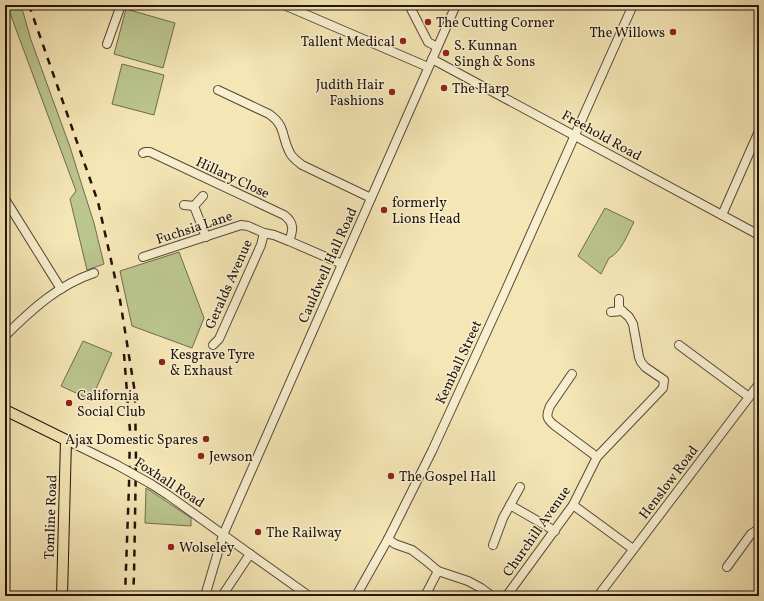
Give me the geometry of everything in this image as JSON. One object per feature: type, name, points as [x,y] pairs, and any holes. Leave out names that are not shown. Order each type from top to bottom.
[{"type":"main road","name":"Foxhall Road","points":[[6,412],[66,440]]},
{"type":"main road","name":"Tomline Road","points":[[62,596],[66,440]]},
{"type":"street","points":[[107,44],[121,5]]},
{"type":"street","points":[[284,5],[428,68]]},
{"type":"street","points":[[409,5],[428,42],[437,47]]},
{"type":"street","name":"Cauldwell Hall Road","points":[[205,596],[223,535],[456,5]]},
{"type":"street","name":"Kemball Street","points":[[356,596],[388,539],[432,451],[633,5]]},
{"type":"street","name":"Freehold Road","points":[[432,59],[759,235]]},
{"type":"street","points":[[218,90],[272,117],[283,132],[289,152],[302,165],[371,198]]},
{"type":"street","points":[[722,215],[759,131]]},
{"type":"street","name":"Hillary Close","points":[[143,153],[150,152],[284,215],[290,221],[292,226],[292,233],[289,241]]},
{"type":"street","points":[[194,206],[202,196]]},
{"type":"street","points":[[5,199],[61,288]]},
{"type":"street","points":[[184,205],[194,206]]},
{"type":"street","points":[[194,206],[206,236]]},
{"type":"street","name":"Fuchsia Lane","points":[[143,257],[240,225],[248,226],[264,233],[274,235],[342,264]]},
{"type":"street","name":"Geralds Avenue","points":[[213,345],[219,339],[261,245],[264,233]]},
{"type":"street","points":[[5,336],[28,313],[61,288],[94,273]]},
{"type":"street","points":[[611,312],[622,311],[619,308],[619,299]]},
{"type":"street","name":"Churchill Avenue","points":[[504,596],[508,594],[573,505],[597,457],[663,388],[664,380],[645,367],[641,362],[633,324],[629,317],[622,311]]},
{"type":"street","points":[[679,345],[749,397]]},
{"type":"street","points":[[572,374],[550,406],[547,412],[547,417],[549,421],[597,457]]},
{"type":"street","name":"Henslow Road","points":[[598,596],[759,385]]},
{"type":"street","name":"Foxhall Road","points":[[66,440],[117,465],[151,484],[308,596]]},
{"type":"street","points":[[494,545],[503,518],[520,487]]},
{"type":"street","points":[[510,505],[555,531]]},
{"type":"street","points":[[573,505],[633,549]]},
{"type":"street","points":[[727,567],[752,534],[759,529]]},
{"type":"street","points":[[388,539],[395,544],[412,550],[438,571],[468,581],[492,596]]},
{"type":"street","points":[[222,596],[250,554]]},
{"type":"street","points":[[425,596],[438,571]]},
{"type":"green space","points":[[7,5],[21,5],[31,40],[70,147],[94,223],[104,264],[87,270],[70,199],[76,191]]},
{"type":"green space","points":[[126,9],[175,23],[163,68],[114,54]]},
{"type":"green space","points":[[122,64],[164,75],[154,115],[112,104]]},
{"type":"green space","points":[[605,208],[634,222],[621,247],[609,258],[601,274],[578,256]]},
{"type":"green space","points":[[179,252],[204,318],[192,348],[132,326],[120,271]]},
{"type":"green space","points":[[83,341],[112,353],[91,400],[61,386]]},
{"type":"green space","points":[[146,488],[191,518],[191,526],[145,523]]},
{"type":"railway","points":[[29,5],[98,202],[120,300],[135,393],[136,460],[133,596]]},
{"type":"railway","points":[[124,354],[130,431],[125,596]]},
{"type":"place","name":"The Cutting Corner","points":[[428,22]]},
{"type":"place","name":"The Willows","points":[[673,32]]},
{"type":"place","name":"Tallent Medical","points":[[403,41]]},
{"type":"place","name":"S. Kunnan Singh & Sons","points":[[446,53]]},
{"type":"place","name":"The Harp","points":[[444,88]]},
{"type":"place","name":"Judith Hair Fashions","points":[[392,92]]},
{"type":"place","name":"formerly Lions Head","points":[[384,210]]},
{"type":"place","name":"Kesgrave Tyre & Exhaust","points":[[162,362]]},
{"type":"place","name":"California Social Club","points":[[69,403]]},
{"type":"place","name":"Ajax Domestic Spares","points":[[206,439]]},
{"type":"place","name":"Jewson","points":[[201,456]]},
{"type":"place","name":"The Gospel Hall","points":[[391,476]]},
{"type":"place","name":"The Railway","points":[[258,532]]},
{"type":"place","name":"Wolseley","points":[[171,547]]}]
